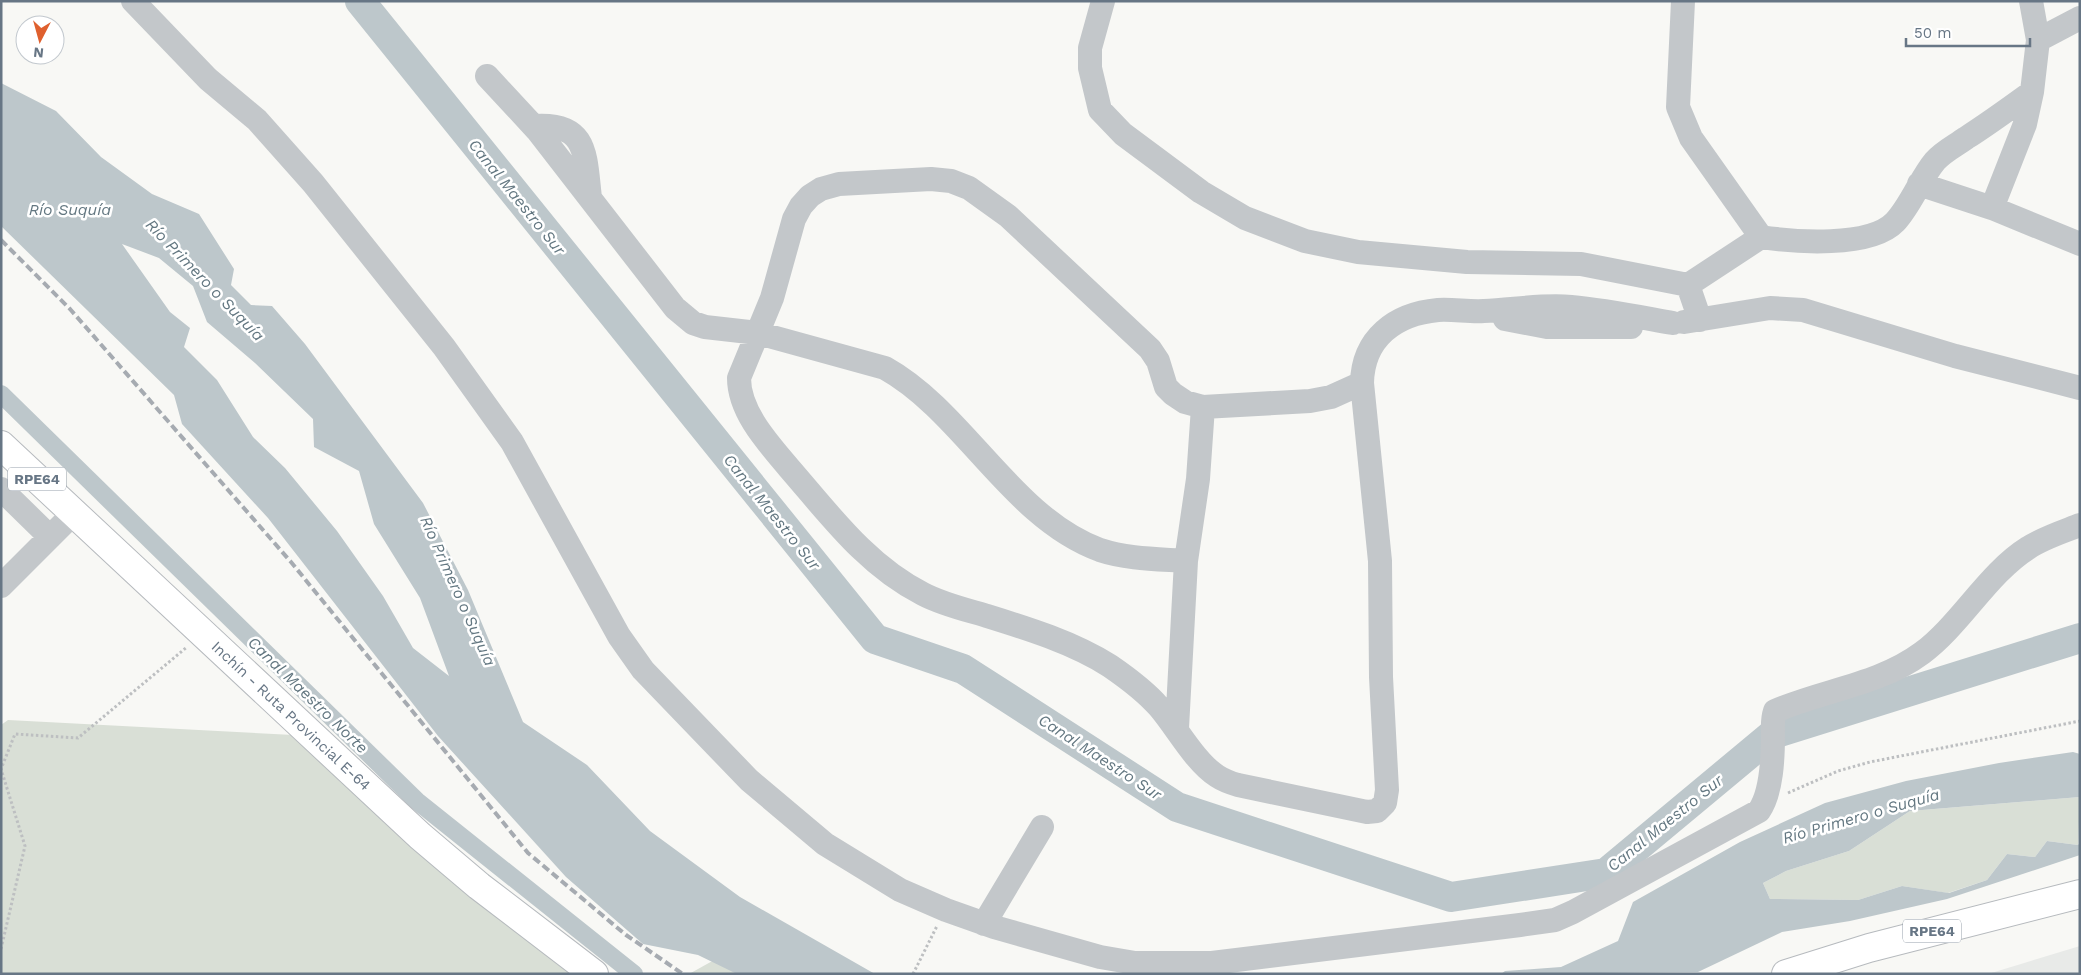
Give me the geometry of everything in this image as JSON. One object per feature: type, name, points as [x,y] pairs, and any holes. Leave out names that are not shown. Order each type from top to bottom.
[{"type":"main road","name":"Inchín - Ruta Provincial E-64","points":[[1,445],[420,836],[479,886],[594,974]]},
{"type":"main road","name":"RPE64","points":[[1786,974],[1869,948],[2080,894]]},
{"type":"street","points":[[133,1],[208,78],[256,120],[307,176],[444,347],[512,442],[619,636],[643,670],[749,780],[825,844],[900,890],[984,924],[1100,957],[1134,963],[1162,965],[1212,964],[1555,920],[1759,811],[1764,803],[1770,770],[1773,734],[1772,720],[1775,711],[1876,678],[1905,665],[1924,651],[2004,568],[2027,549],[2080,526]]},
{"type":"street","points":[[1102,1],[1090,54],[1091,76],[1100,110],[1123,134],[1201,192],[1245,218],[1305,241],[1358,252],[1467,262],[1581,264],[1688,285],[1761,237],[1788,241],[1825,241],[1860,237],[1882,232],[1895,222],[1935,161],[1948,149],[2032,92]]},
{"type":"street","points":[[1683,1],[1678,107],[1682,120],[1691,138],[1761,237]]},
{"type":"street","points":[[1992,208],[2025,124],[2032,92],[2038,40],[2031,1]]},
{"type":"street","points":[[2038,40],[2080,18]]},
{"type":"street","points":[[487,76],[534,126],[682,315],[705,327],[758,334],[862,360],[885,368],[904,379],[1032,506],[1059,529],[1080,542],[1120,556],[1186,561]]},
{"type":"street","points":[[1362,383],[1331,397],[1310,401],[1203,407],[1185,402],[1166,387],[1158,361],[1150,349],[1008,216],[969,188],[951,181],[931,179],[839,184],[821,189],[810,196],[801,206],[794,219],[780,276],[739,378],[739,392],[744,404],[775,451],[854,543],[874,561],[923,594],[1020,627],[1078,650],[1110,666],[1157,705],[1205,766],[1218,777],[1238,785],[1367,812],[1377,811],[1385,803],[1387,790],[1381,677],[1380,561],[1362,383],[1362,365],[1368,350],[1377,336],[1395,325],[1417,314],[1440,310],[1471,312],[1547,327],[1630,327],[1700,320],[1770,308],[1803,310],[1954,356],[2080,388]]},
{"type":"street","points":[[1919,184],[1992,208],[2080,244]]},
{"type":"street","points":[[1688,285],[1700,320]]},
{"type":"street","points":[[1177,728],[1186,561],[1198,480],[1203,407]]},
{"type":"street","points":[[1,489],[50,537]]},
{"type":"street","points":[[1,586],[73,514]]},
{"type":"street","points":[[984,924],[1042,827]]},
{"type":"path","points":[[1,949],[25,846],[2,769],[15,734],[78,738],[203,634]]},
{"type":"path","points":[[1764,803],[1838,771],[1870,762],[2080,721]]},
{"type":"path","points":[[913,974],[928,943]]},
{"type":"shaded area","points":[[8,720],[313,736],[571,974],[1,974],[1,725]]},
{"type":"shaded area","points":[[2080,797],[2078,845],[2047,841],[2035,857],[2007,854],[1987,880],[1948,893],[1902,886],[1858,900],[1770,899],[1763,883],[1786,871],[1849,851],[1910,811]]},
{"type":"shaded area","points":[[2080,946],[2080,974],[1988,974]]},
{"type":"shaded area","points":[[716,959],[760,974],[689,974]]},
{"type":"water","name":"Río Suquía","points":[[1,83],[56,111],[101,157],[152,194],[199,214],[234,269],[231,285],[251,305],[272,306],[305,344],[423,503],[468,590],[523,722],[587,765],[650,831],[740,897],[875,974],[737,974],[698,955],[643,944],[566,877],[438,736],[268,518],[182,424],[174,395],[1,226]],"holes":[[[122,244],[159,258],[193,286],[207,322],[255,363],[313,419],[314,447],[359,471],[374,524],[420,598],[449,676],[413,648],[383,596],[337,531],[285,468],[253,437],[217,380],[184,347],[190,328],[170,312]]]},
{"type":"water","name":"Río Primero o Suquía","points":[[2073,752],[2080,754],[2080,797],[1910,811],[1849,851],[1786,871],[1763,883],[1770,899],[1858,900],[1902,886],[1949,893],[1987,880],[2007,854],[2035,857],[2047,841],[2078,845],[2080,843],[2080,855],[1947,899],[1850,921],[1782,932],[1698,972],[1501,974],[1505,971],[1561,967],[1618,941],[1633,902],[1740,842],[1825,803],[1906,781],[1999,763]]},
{"type":"waterway","name":"Canal Maestro Sur","points":[[360,1],[875,639],[963,669],[1177,807],[1451,897],[1606,873],[1773,734],[2080,638]]},
{"type":"waterway","name":"Canal Maestro Norte","points":[[1,394],[417,801],[634,974]]},
{"type":"railway","points":[[1,240],[70,309],[291,562],[528,853],[626,935],[683,974]]}]
